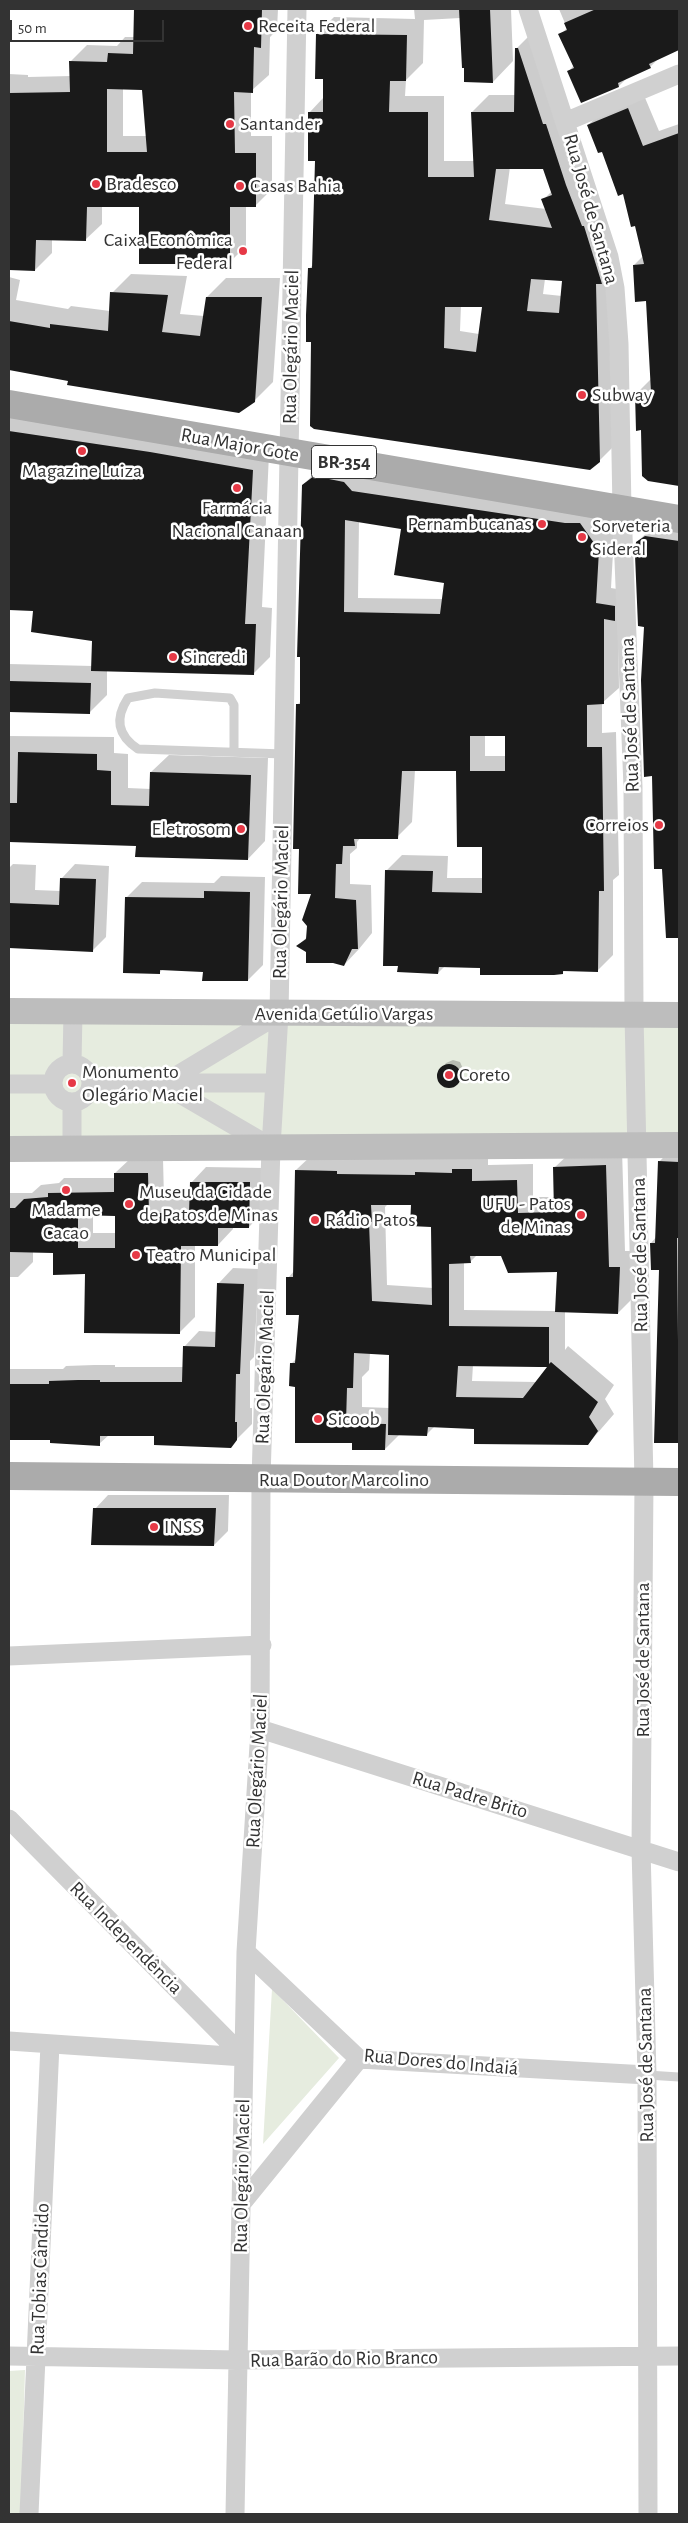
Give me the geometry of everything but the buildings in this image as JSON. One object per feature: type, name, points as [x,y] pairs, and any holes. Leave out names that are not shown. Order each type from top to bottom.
[{"type":"main road","name":"Rua Major Gote","points":[[9,404],[679,519]]},
{"type":"main road","name":"Rua Doutor Marcolino","points":[[9,1476],[679,1482]]},
{"type":"street","name":"Rua Olegário Maciel","points":[[235,2514],[246,1952],[260,1729],[262,1645],[261,1479],[271,1147],[279,1014],[297,9]]},
{"type":"street","name":"Rua José de Santana","points":[[528,9],[609,257],[615,288],[619,344],[622,510],[633,787],[634,1014],[644,1482],[641,1849],[647,2075],[648,2514]]},
{"type":"street","points":[[565,122],[679,74]]},
{"type":"street","name":"Avenida Getúlio Vargas","points":[[9,1011],[279,1014],[634,1014],[679,1016]]},
{"type":"street","points":[[72,1064],[73,1011]]},
{"type":"street","points":[[163,1084],[279,1014]]},
{"type":"street","points":[[72,1064],[83,1068],[90,1077],[91,1083],[86,1096],[72,1102],[62,1100],[57,1096],[53,1084],[56,1072],[60,1068],[72,1064]]},
{"type":"street","points":[[91,1083],[275,1083]]},
{"type":"street","points":[[9,1084],[53,1084]]},
{"type":"street","points":[[163,1084],[271,1147]]},
{"type":"street","points":[[72,1102],[72,1148]]},
{"type":"street","points":[[9,1149],[679,1145]]},
{"type":"street","points":[[9,1656],[262,1645]]},
{"type":"street","name":"Rua Padre Brito","points":[[260,1729],[679,1862]]},
{"type":"street","name":"Rua Independência","points":[[9,1819],[244,2057]]},
{"type":"street","name":"Rua Dores do Indaiá","points":[[246,1952],[359,2059],[647,2075]]},
{"type":"street","points":[[9,2040],[244,2057]]},
{"type":"street","name":"Rua Tobias Cândido","points":[[29,2514],[38,2356],[50,2044]]},
{"type":"street","points":[[242,2203],[359,2059]]},
{"type":"street","name":"Rua Barão do Rio Branco","points":[[9,2356],[238,2360],[679,2356]]},
{"type":"lane","points":[[234,752],[234,705],[230,698],[154,693],[128,698],[120,712],[121,730],[129,743],[138,749],[284,754]]},
{"type":"lane","points":[[647,2075],[679,2077]]},
{"type":"shaded area","points":[[9,1011],[679,1015],[679,1145],[9,1149]]},
{"type":"shaded area","points":[[272,1989],[339,2058],[263,2144]]},
{"type":"shaded area","points":[[25,2370],[21,2514],[9,2514],[9,2371]]},
{"type":"place","name":"Receita Federal","points":[[248,26]]},
{"type":"place","name":"Santander","points":[[230,124]]},
{"type":"place","name":"Bradesco","points":[[96,184]]},
{"type":"place","name":"Casas Bahia","points":[[240,186]]},
{"type":"place","name":"Caixa Econômica Federal","points":[[243,251]]},
{"type":"place","name":"Subway","points":[[582,395]]},
{"type":"place","name":"Magazine Luiza","points":[[82,451]]},
{"type":"place","name":"Farmácia Nacional Canaan","points":[[237,488]]},
{"type":"place","name":"Pernambucanas","points":[[542,524]]},
{"type":"place","name":"Sorveteria Sideral","points":[[582,537]]},
{"type":"place","name":"Sincredi","points":[[173,657]]},
{"type":"place","name":"Correios","points":[[659,825]]},
{"type":"place","name":"Eletrosom","points":[[241,829]]},
{"type":"place","name":"Coreto","points":[[449,1075]]},
{"type":"place","name":"Monumento Olegário Maciel","points":[[72,1083]]},
{"type":"place","name":"Madame Cacao","points":[[66,1190]]},
{"type":"place","name":"Museu da Cidade de Patos de Minas","points":[[129,1204]]},
{"type":"place","name":"UFU - Patos de Minas","points":[[581,1215]]},
{"type":"place","name":"Rádio Patos","points":[[315,1220]]},
{"type":"place","name":"Teatro Municipal","points":[[136,1255]]},
{"type":"place","name":"Sicoob","points":[[318,1419]]},
{"type":"place","name":"INSS","points":[[154,1527]]}]
